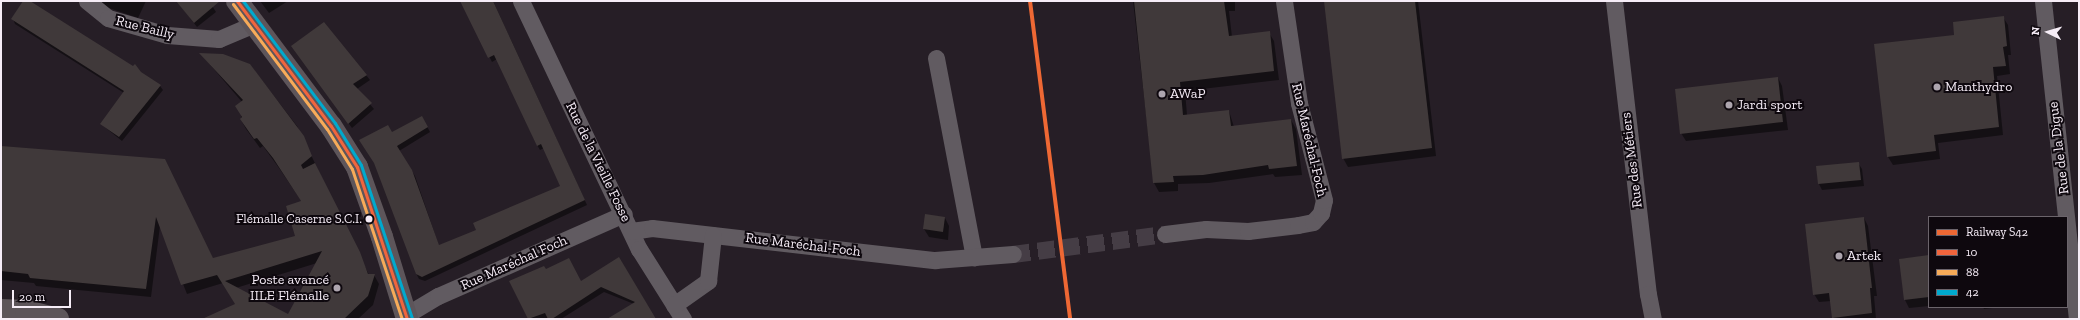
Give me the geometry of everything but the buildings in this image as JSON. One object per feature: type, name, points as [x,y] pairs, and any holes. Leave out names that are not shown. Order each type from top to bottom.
[{"type":"street","name":"Rue Bailly","points":[[87,1],[108,18],[167,35],[219,39],[254,24]]},
{"type":"street","points":[[237,1],[331,126],[357,167],[382,237],[405,318]]},
{"type":"street","name":"Rue de la Vieille Fosse","points":[[521,1],[639,248],[679,312]]},
{"type":"street","name":"Rue Maréchal-Foch","points":[[1165,234],[1206,229],[1248,231],[1298,225],[1313,222],[1321,213],[1324,200],[1299,103],[1284,1]]},
{"type":"street","name":"Rue des Métiers","points":[[1614,1],[1647,286],[1653,319]]},
{"type":"street","name":"Rue de la Digue","points":[[2043,1],[2067,216]]},
{"type":"street","points":[[936,58],[974,257]]},
{"type":"street","name":"Rue Maréchal Foch","points":[[405,318],[438,296],[624,214]]},
{"type":"street","name":"Rue Maréchal-Foch","points":[[631,231],[652,228],[913,259],[955,260],[1012,254]]},
{"type":"street","name":"Rue de la Digue","points":[[2068,228],[2078,319]]},
{"type":"street","points":[[679,312],[708,281],[713,235]]},
{"type":"street","points":[[1,310],[26,311],[58,319]]},
{"type":"tunnel","points":[[1013,254],[1165,234]]},
{"type":"rail line","name":"S42","points":[[1030,1],[1070,319]]},
{"type":"transit line","name":"10","points":[[237,1],[331,126],[357,167],[407,319]]},
{"type":"transit line","name":"42","points":[[243,1],[335,123],[361,165],[412,318]]},
{"type":"transit line","name":"88","points":[[233,4],[327,129],[352,169],[402,319]]},
{"type":"place","name":"Manthydro","points":[[1937,87]]},
{"type":"place","name":"AWaP","points":[[1162,94]]},
{"type":"place","name":"Jardi sport","points":[[1729,105]]},
{"type":"place","name":"Flémalle Caserne S.C.I.","points":[[369,219]]},
{"type":"place","name":"Artek","points":[[1839,256]]},
{"type":"place","name":"Poste avancé IILE Flémalle","points":[[337,288]]}]
